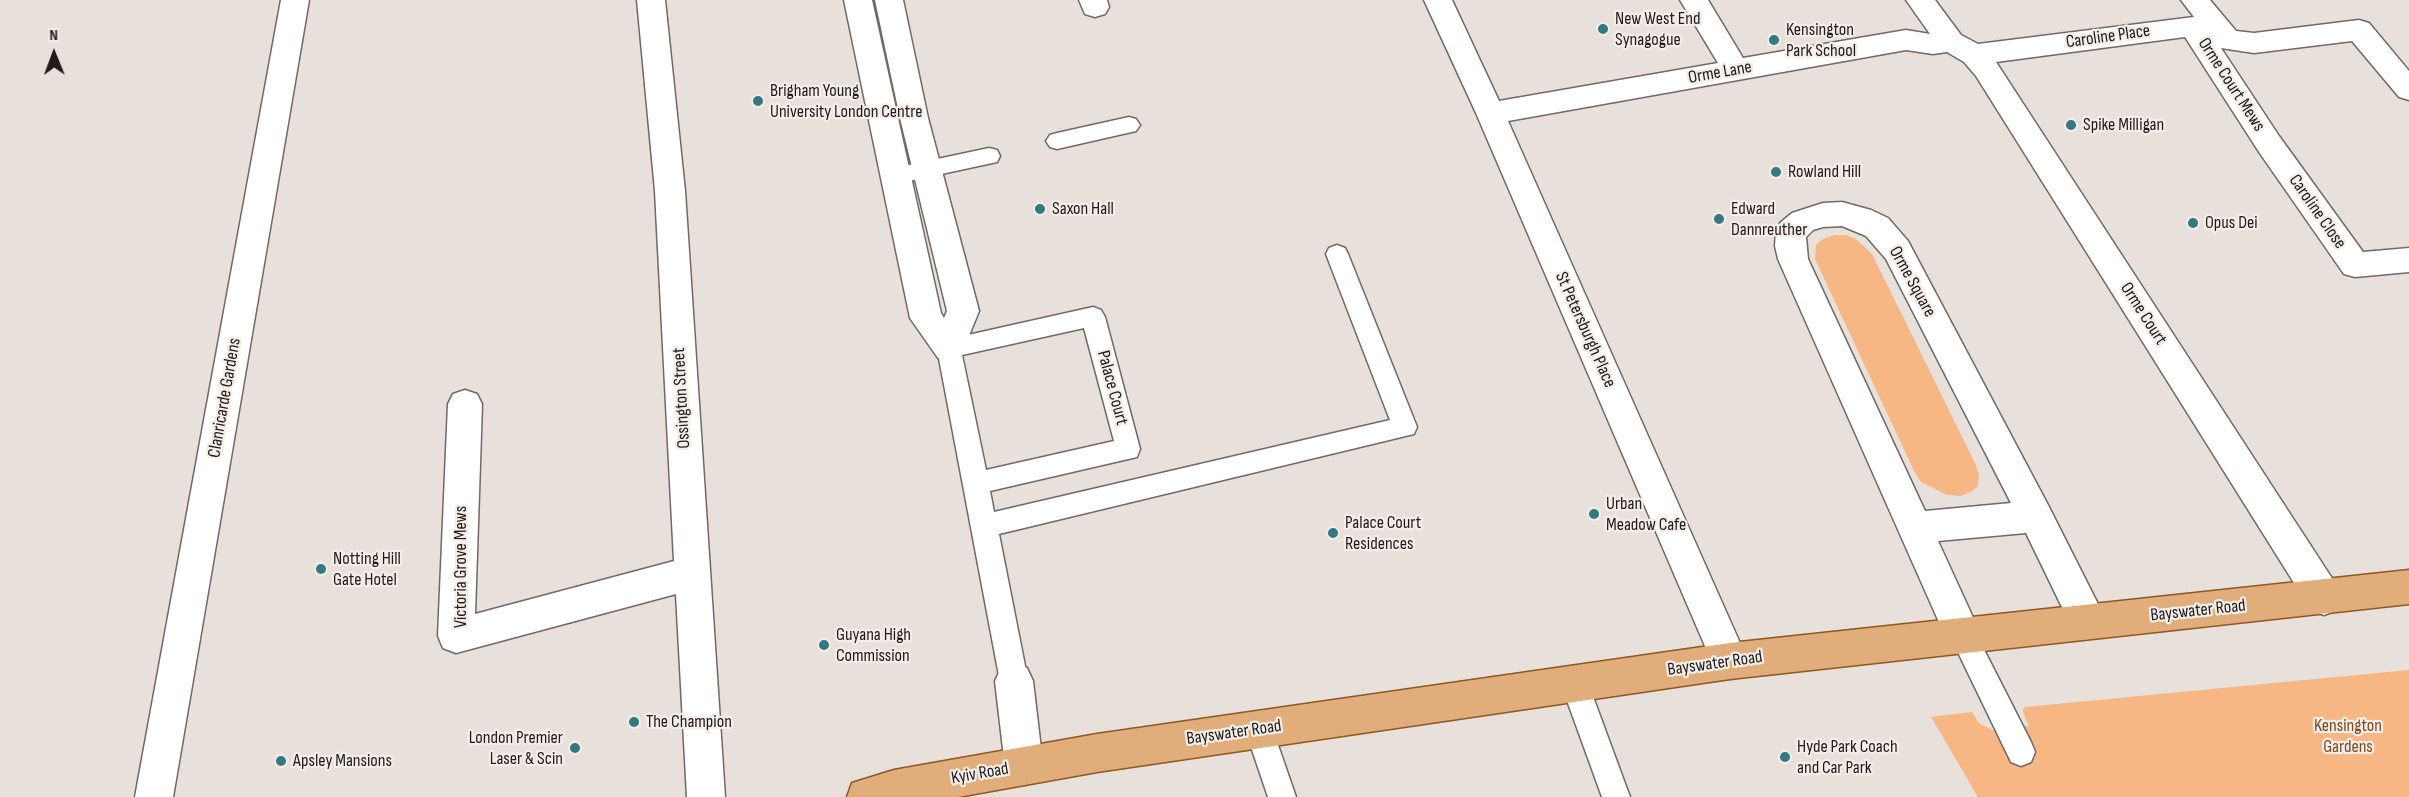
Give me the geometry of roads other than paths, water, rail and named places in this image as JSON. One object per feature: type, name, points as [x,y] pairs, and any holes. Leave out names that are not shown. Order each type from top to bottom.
[{"type":"main road","name":"Bayswater Road","points":[[1024,766],[1259,729],[1730,661],[2409,587]]},
{"type":"main road","name":"Kyiv Road","points":[[885,794],[1024,766]]},
{"type":"street","name":"Clanricarde Gardens","points":[[154,797],[295,0]]},
{"type":"street","name":"Ossington Street","points":[[651,0],[670,191],[706,797]]},
{"type":"street","points":[[858,0],[926,318],[949,348]]},
{"type":"street","points":[[889,0],[927,169],[963,311],[949,348]]},
{"type":"street","name":"St Petersburgh Place","points":[[1438,0],[1490,113],[1730,661]]},
{"type":"street","points":[[1694,0],[1736,70]]},
{"type":"street","name":"Orme Court","points":[[1920,0],[1962,48],[1986,69],[2324,598]]},
{"type":"street","points":[[2200,16],[2228,40],[2254,43],[2359,30],[2409,90]]},
{"type":"street","name":"Caroline Place","points":[[1962,48],[2200,16]]},
{"type":"street","name":"Orme Court Mews","points":[[2200,16],[2269,144]]},
{"type":"street","name":"Orme Lane","points":[[1490,113],[1906,40],[1962,48]]},
{"type":"street","name":"Caroline Close","points":[[2269,144],[2355,265],[2409,260]]},
{"type":"street","name":"Orme Square","points":[[1963,636],[1793,260],[1790,246],[1791,232],[1803,221],[1823,215],[1842,214],[1860,218],[1877,227],[1897,250],[2036,516],[2088,622]]},
{"type":"street","name":"Victoria Grove Mews","points":[[465,404],[456,636],[691,573]]},
{"type":"street","points":[[1914,528],[2036,516]]},
{"type":"street","points":[[1014,681],[1024,766]]},
{"type":"lane","points":[[1057,141],[1130,125]]},
{"type":"lane","points":[[895,176],[989,156]]},
{"type":"lane","points":[[984,526],[1405,427],[1337,254]]},
{"type":"lane","name":"Palace Court","points":[[949,348],[1093,317],[1128,449],[976,483]]},
{"type":"lane","points":[[949,348],[1014,681]]},
{"type":"lane","points":[[1963,636],[2021,752]]},
{"type":"lane","points":[[1575,684],[1616,797]]},
{"type":"lane","points":[[1259,729],[1282,797]]},
{"type":"place","name":"New West End Synagogue","points":[[1603,29]]},
{"type":"place","name":"Kensington Park School","points":[[1774,40]]},
{"type":"place","name":"Brigham Young University London Centre","points":[[758,101]]},
{"type":"place","name":"Spike Milligan","points":[[2071,125]]},
{"type":"place","name":"Rowland Hill","points":[[1776,172]]},
{"type":"place","name":"Saxon Hall","points":[[1040,209]]},
{"type":"place","name":"Edward Dannreuther","points":[[1719,219]]},
{"type":"place","name":"Opus Dei","points":[[2193,223]]},
{"type":"place","name":"Urban Meadow Cafe","points":[[1594,514]]},
{"type":"place","name":"Palace Court Residences","points":[[1333,533]]},
{"type":"place","name":"Notting Hill Gate Hotel","points":[[321,569]]},
{"type":"place","name":"Guyana High Commission","points":[[824,645]]},
{"type":"place","name":"The Champion","points":[[634,722]]},
{"type":"place","name":"London Premier Laser & Scin","points":[[575,748]]},
{"type":"place","name":"Hyde Park Coach and Car Park","points":[[1785,757]]},
{"type":"place","name":"Apsley Mansions","points":[[281,761]]},
{"type":"park label","name":"Kensington Gardens","points":[[2348,736]]}]
